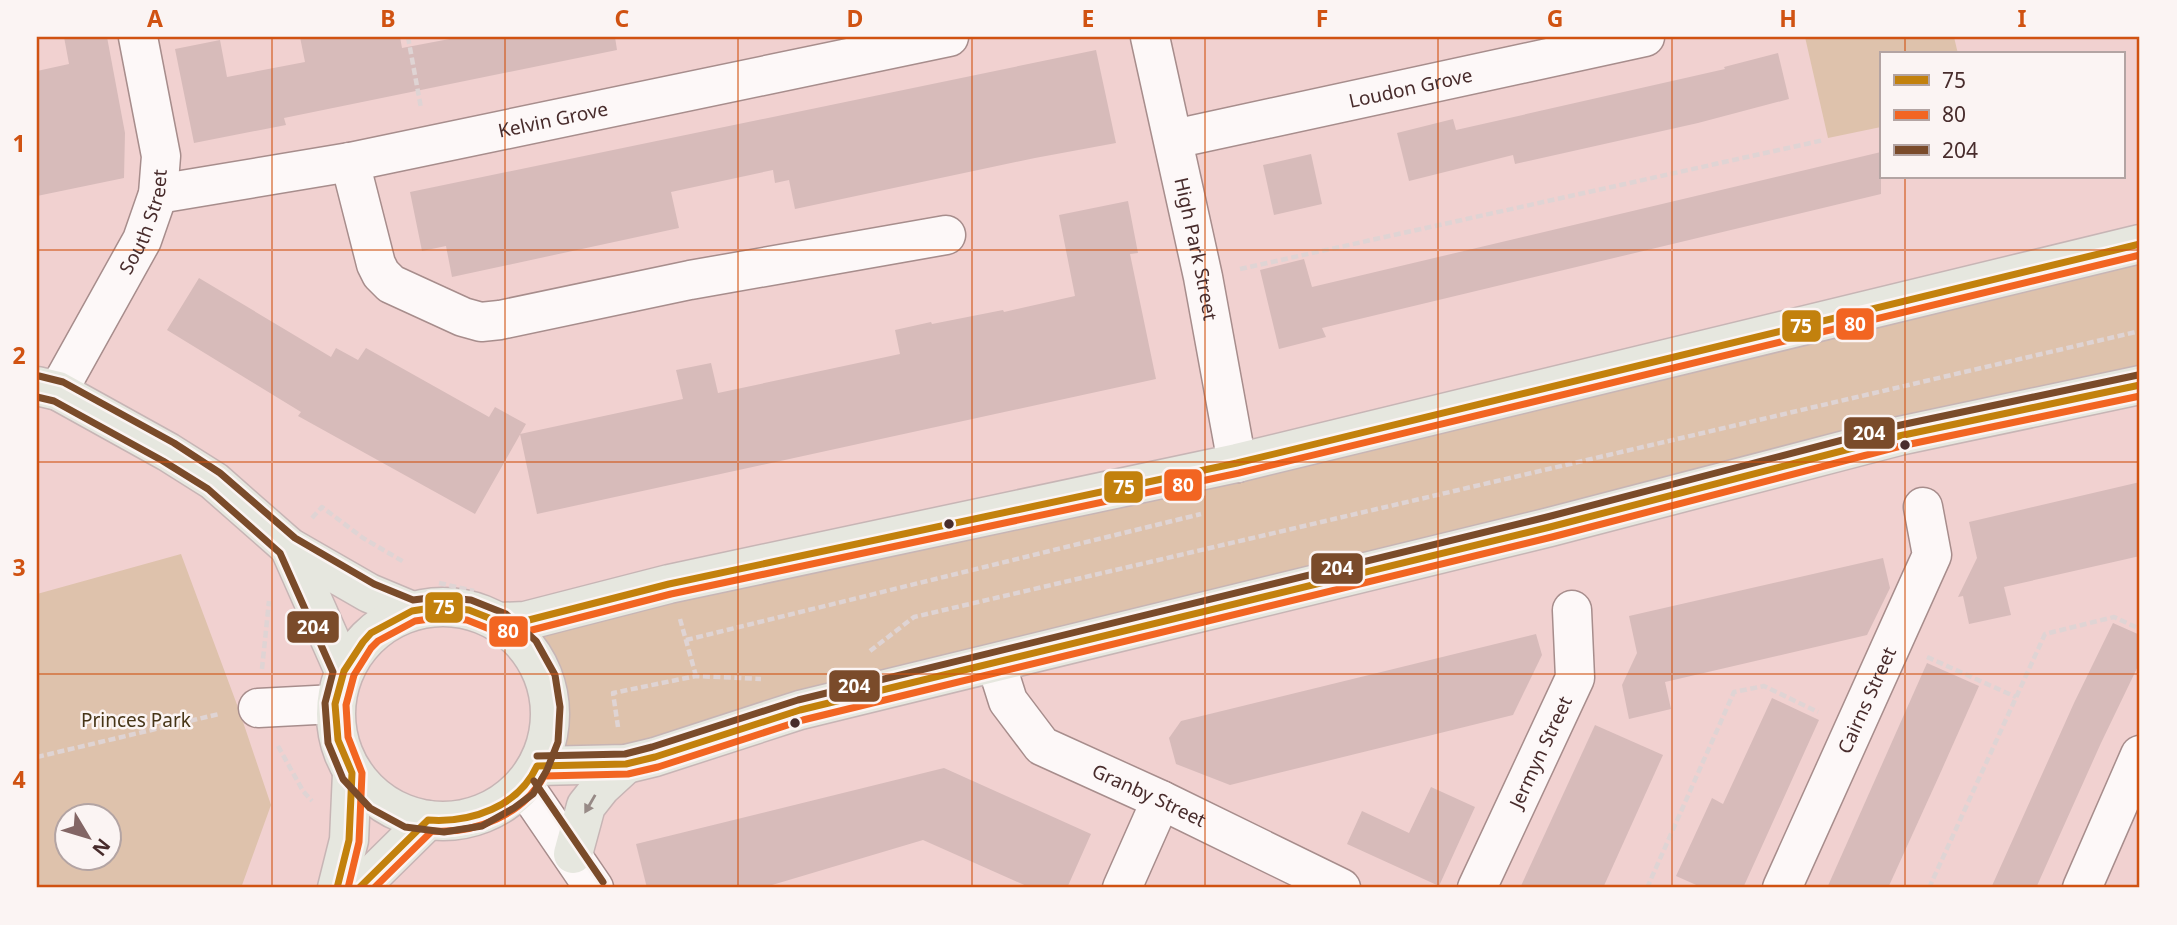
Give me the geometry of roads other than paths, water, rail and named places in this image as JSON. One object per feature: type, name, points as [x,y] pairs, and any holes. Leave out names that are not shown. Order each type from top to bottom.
[{"type":"main road","points":[[499,622],[525,621],[669,584],[1237,463],[2140,244]]},
{"type":"main road","points":[[531,777],[622,748],[655,757],[800,710],[1550,527],[1899,436],[2140,385]]},
{"type":"main road","points":[[47,388],[168,452],[214,481],[289,547],[369,593],[412,611]]},
{"type":"main road","points":[[289,547],[339,688],[338,740],[352,773],[376,800],[408,817],[443,822],[478,816],[509,799],[531,777],[548,739],[550,709],[545,679],[527,646],[499,622],[469,610],[437,607],[412,611],[371,633],[363,642],[339,688]]},
{"type":"main road","points":[[573,854],[586,806],[601,787],[622,748]]},
{"type":"main road","points":[[337,888],[349,840],[352,773]]},
{"type":"main road","points":[[359,888],[428,820]]},
{"type":"street","name":"South Street","points":[[47,388],[142,240],[158,194],[161,156],[138,37]]},
{"type":"street","name":"Kelvin Grove","points":[[158,194],[350,162],[949,37]]},
{"type":"street","name":"High Park Street","points":[[1150,37],[1203,277],[1237,463]]},
{"type":"street","name":"Loudon Grove","points":[[1174,139],[1645,37]]},
{"type":"street","points":[[350,162],[376,264],[381,274],[391,284],[463,317],[481,321],[500,320],[690,280],[947,235]]},
{"type":"street","name":"Cairns Street","points":[[1782,888],[1932,555],[1923,507]]},
{"type":"street","name":"Jermyn Street","points":[[1477,888],[1575,678],[1572,610]]},
{"type":"street","name":"Granby Street","points":[[996,663],[1008,701],[1042,746],[1161,800],[1341,888]]},
{"type":"street","points":[[258,708],[339,688]]},
{"type":"street","points":[[2082,888],[2140,755]]},
{"type":"street","points":[[531,777],[594,888]]},
{"type":"street","points":[[1122,888],[1161,800]]},
{"type":"park label","name":"Princes Park","points":[[136,720]]}]
